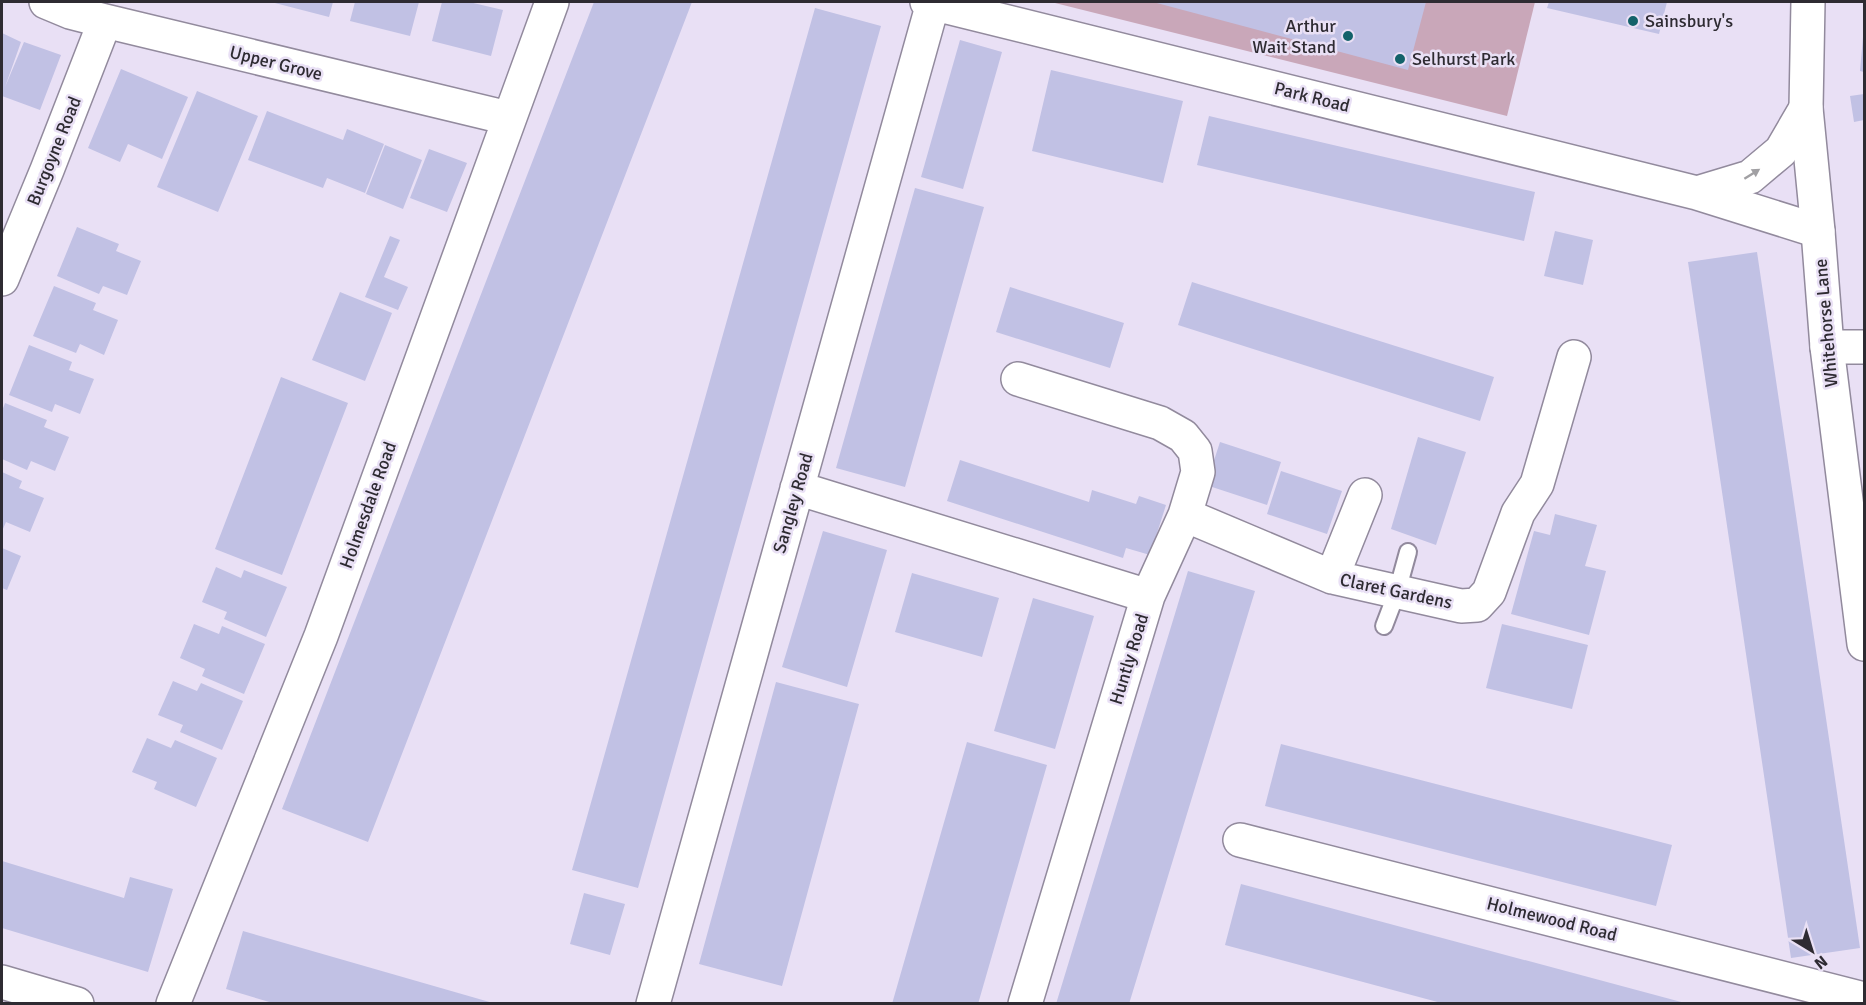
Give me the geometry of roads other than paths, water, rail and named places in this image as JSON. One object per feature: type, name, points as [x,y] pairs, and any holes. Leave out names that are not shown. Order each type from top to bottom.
[{"type":"street","name":"Upper Grove","points":[[46,2],[70,12],[105,21],[508,118]]},
{"type":"street","name":"Holmesdale Road","points":[[173,1004],[321,636],[552,2]]},
{"type":"street","name":"Park Road","points":[[930,2],[1697,193],[1818,231]]},
{"type":"street","name":"Sangley Road","points":[[653,1004],[930,2]]},
{"type":"street","name":"Whitehorse Lane","points":[[1809,2],[1806,108],[1827,347],[1864,644]]},
{"type":"street","name":"Burgoyne Road","points":[[2,279],[105,21]]},
{"type":"street","points":[[1697,193],[1750,177],[1781,151],[1806,108]]},
{"type":"street","points":[[1827,347],[1864,347]]},
{"type":"street","name":"Claret Gardens","points":[[1185,515],[1332,578],[1461,606],[1477,605],[1490,592],[1518,513],[1537,484],[1574,357]]},
{"type":"street","points":[[1018,379],[1160,423],[1183,436],[1195,451],[1198,472],[1185,515],[1148,596]]},
{"type":"street","name":"Huntly Road","points":[[797,488],[1148,596],[1025,1004]]},
{"type":"street","points":[[1332,578],[1365,495]]},
{"type":"street","name":"Holmewood Road","points":[[1240,840],[1864,999]]},
{"type":"street","points":[[2,982],[77,1004]]},
{"type":"lane","points":[[1384,626],[1408,552]]},
{"type":"place","name":"Sainsbury's","points":[[1633,21]]},
{"type":"place","name":"Arthur Wait Stand","points":[[1348,36]]},
{"type":"place","name":"Selhurst Park","points":[[1400,59]]}]
